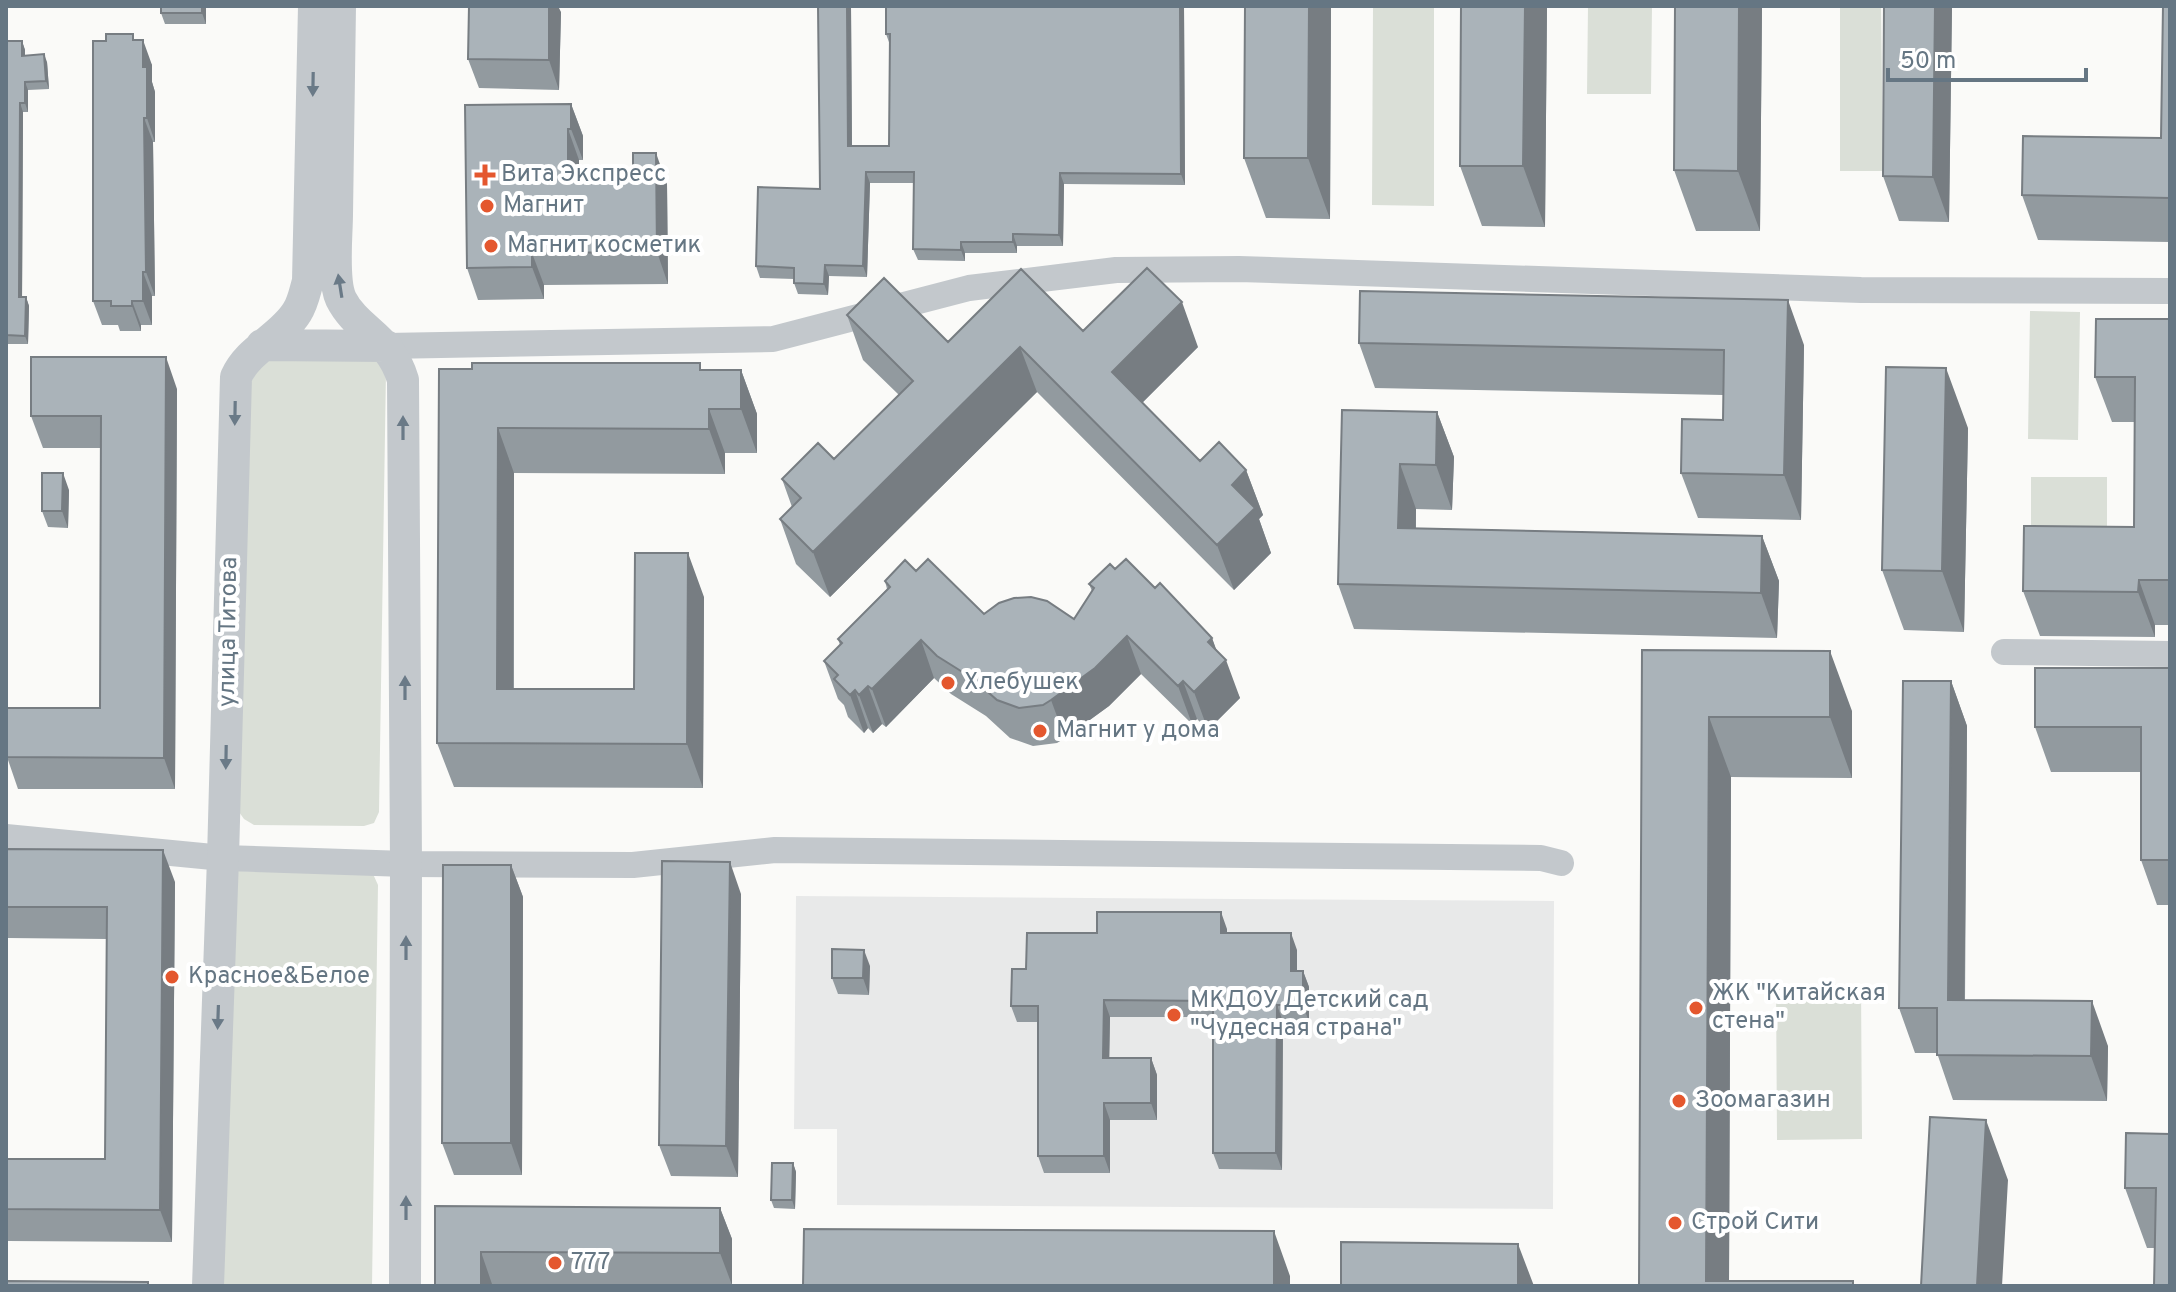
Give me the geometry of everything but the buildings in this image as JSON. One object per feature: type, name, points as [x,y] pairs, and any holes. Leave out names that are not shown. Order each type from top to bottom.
[{"type":"street","name":"улица Титова","points":[[208,1286],[236,377],[240,367],[299,310],[308,281],[314,6]]},
{"type":"street","points":[[340,6],[338,278],[341,298],[386,346],[397,361],[403,380],[405,1286]]},
{"type":"street","points":[[262,345],[438,347],[773,339],[969,288],[1116,270],[1239,269],[1861,290],[2170,291]]},
{"type":"street","points":[[403,380],[411,365],[438,347]]},
{"type":"street","points":[[2004,652],[2170,654]]},
{"type":"street","points":[[6,837],[223,858],[406,864],[633,865],[775,850],[1541,858],[1561,863]]},
{"type":"shaded area","points":[[1588,6],[1652,6],[1651,94],[1587,94]]},
{"type":"shaded area","points":[[1840,6],[1881,6],[1883,171],[1840,171]]},
{"type":"shaded area","points":[[1373,7],[1434,7],[1434,206],[1372,205]]},
{"type":"shaded area","points":[[2030,311],[2080,312],[2078,440],[2028,439]]},
{"type":"shaded area","points":[[368,347],[386,371],[379,812],[374,823],[364,826],[254,825],[244,819],[234,805],[248,387],[266,356]]},
{"type":"shaded area","points":[[2031,477],[2107,477],[2107,531],[2031,531]]},
{"type":"shaded area","points":[[238,871],[373,874],[378,885],[372,1286],[219,1286]]},
{"type":"shaded area","name":"МКДОУ Детский сад \"Чудесная страна\"","points":[[796,896],[1554,901],[1553,1209],[837,1205],[837,1129],[794,1129]]},
{"type":"shaded area","points":[[1861,984],[1862,1139],[1777,1140],[1776,985]]},
{"type":"place","name":"Вита Экспресс","points":[[485,175]]},
{"type":"place","name":"Магнит","points":[[487,206]]},
{"type":"place","name":"Магнит косметик","points":[[491,246]]},
{"type":"place","name":"Хлебушек","points":[[948,683]]},
{"type":"place","name":"Магнит у дома","points":[[1040,731]]},
{"type":"place","name":"Красное&Белое","points":[[172,977]]},
{"type":"place","name":"ЖК \"Китайская стена\"","points":[[1696,1008]]},
{"type":"place","name":"МКДОУ Детский сад \"Чудесная страна\"","points":[[1174,1015]]},
{"type":"place","name":"Зоомагазин","points":[[1679,1101]]},
{"type":"place","name":"Строй Сити","points":[[1675,1223]]},
{"type":"place","name":"777","points":[[555,1263]]}]
